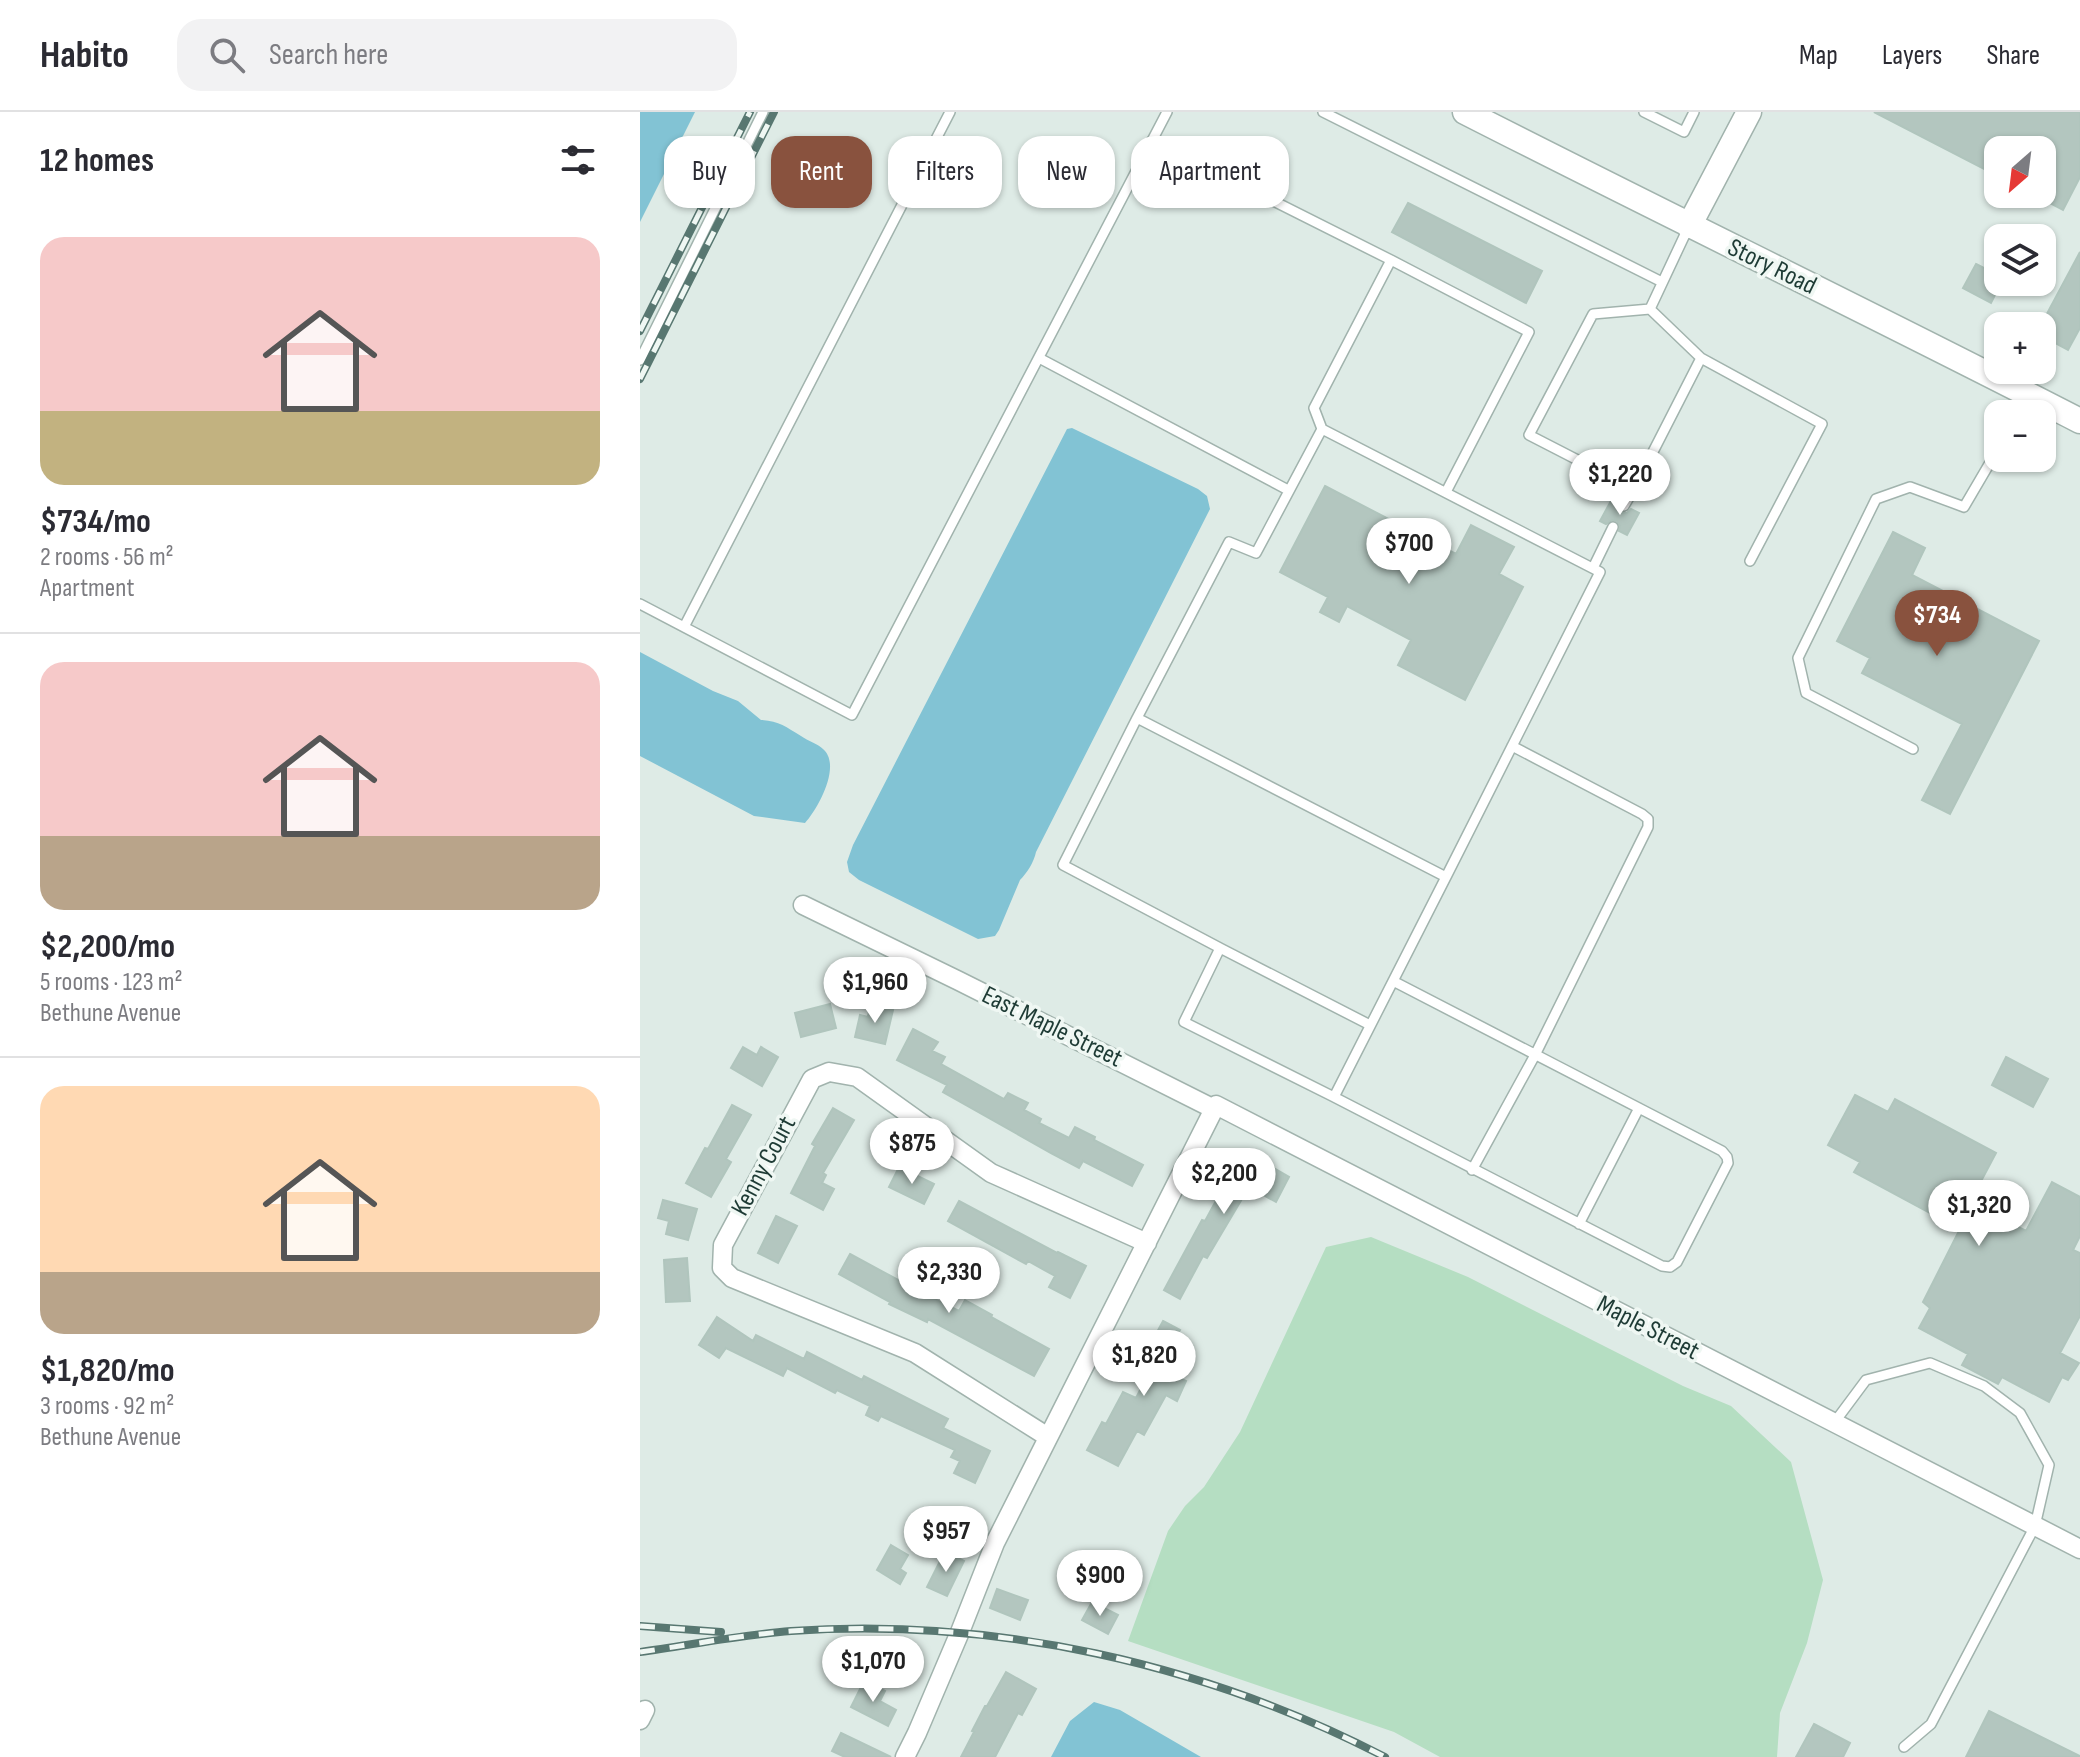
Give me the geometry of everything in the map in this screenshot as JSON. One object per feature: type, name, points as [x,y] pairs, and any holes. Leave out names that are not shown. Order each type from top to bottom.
[{"type":"street","name":"Story Road","points":[[1465,112],[1928,343],[2016,400]]},
{"type":"street","points":[[1689,226],[1749,112]]},
{"type":"street","name":"Story Road","points":[[2056,414],[2080,421]]},
{"type":"street","name":"East Maple Street","points":[[803,905],[1215,1107]]},
{"type":"street","name":"Kenny Court","points":[[1048,1437],[915,1353],[732,1278],[722,1268],[723,1245],[812,1079],[829,1072],[857,1077],[991,1173],[1147,1243]]},
{"type":"street","points":[[905,1757],[995,1543],[1215,1107]]},
{"type":"street","name":"Maple Street","points":[[1215,1107],[2080,1549]]},
{"type":"lane","points":[[640,360],[763,112]]},
{"type":"lane","points":[[684,627],[950,112]]},
{"type":"lane","points":[[1154,136],[1167,112]]},
{"type":"lane","points":[[1323,112],[1662,282]]},
{"type":"lane","points":[[1644,112],[1684,132],[1694,112]]},
{"type":"lane","points":[[640,604],[852,715],[1131,181]]},
{"type":"lane","points":[[1287,208],[1529,332],[1446,492]]},
{"type":"lane","points":[[1650,309],[1689,226]]},
{"type":"lane","points":[[1334,1097],[1600,572],[1322,429],[1314,408],[1391,260]]},
{"type":"lane","points":[[1634,489],[1529,435],[1593,314],[1650,309],[1701,358],[1822,424],[1750,561]]},
{"type":"lane","points":[[1039,358],[1288,490]]},
{"type":"lane","points":[[1624,506],[1701,358]]},
{"type":"lane","points":[[1322,429],[1256,553],[1229,542],[1063,865],[1370,1025]]},
{"type":"lane","points":[[1913,749],[1806,693],[1798,658],[1876,499],[1910,487],[1964,507],[1985,472]]},
{"type":"lane","points":[[1593,568],[1613,527]]},
{"type":"lane","points":[[1137,718],[1446,877]]},
{"type":"lane","points":[[1472,1170],[1535,1055],[1648,827],[1648,819],[1642,814],[1512,746]]},
{"type":"lane","points":[[1220,948],[1184,1022],[1662,1266],[1670,1267],[1677,1262],[1728,1163],[1722,1151],[1393,981]]},
{"type":"lane","points":[[1579,1224],[1639,1108]]},
{"type":"lane","points":[[1833,1424],[1866,1380],[1930,1363],[1984,1386],[2020,1413],[2049,1465],[2035,1526],[1931,1724],[1904,1747]]},
{"type":"green space","points":[[1371,1237],[1468,1277],[1683,1386],[1731,1406],[1791,1462],[1823,1580],[1807,1643],[1780,1713],[1777,1757],[1440,1757],[1394,1732],[1128,1641],[1168,1531],[1185,1506],[1204,1487],[1240,1432],[1326,1247]]},
{"type":"water","points":[[640,112],[695,112],[683,136],[664,136],[664,174],[640,222]]},
{"type":"water","points":[[1072,428],[1198,489],[1207,496],[1210,509],[1028,871],[1020,880],[999,930],[995,936],[978,939],[859,880],[849,872],[847,862],[1067,429]]},
{"type":"water","points":[[640,652],[738,701],[761,720],[782,725],[823,749],[830,765],[829,776],[816,808],[805,823],[754,816],[640,756]]},
{"type":"water","points":[[1094,1702],[1120,1710],[1201,1757],[1051,1757],[1070,1721]]},
{"type":"building","points":[[1874,112],[2080,112],[2080,177],[2063,210],[2056,206],[2056,136],[1984,136],[1984,169]]},
{"type":"building","points":[[1408,203],[1542,271],[1526,303],[1392,232]]},
{"type":"building","points":[[2080,252],[2080,328],[2068,350],[2056,344],[2056,312],[2048,312]]},
{"type":"building","points":[[1976,264],[1984,268],[1984,296],[1994,296],[1991,303],[1963,288]]},
{"type":"building","points":[[1325,486],[1456,554],[1471,525],[1514,547],[1499,574],[1523,587],[1465,700],[1398,665],[1411,640],[1347,606],[1339,622],[1320,612],[1328,597],[1280,572]]},
{"type":"building","points":[[1612,499],[1618,502],[1617,509],[1621,513],[1631,509],[1639,513],[1627,535],[1619,531],[1617,521],[1606,524],[1600,521]]},
{"type":"building","points":[[1893,532],[1925,548],[1912,575],[2039,641],[1950,814],[1922,800],[1962,724],[1862,673],[1870,658],[1837,641]]},
{"type":"building","points":[[830,1004],[836,1028],[801,1037],[795,1013]]},
{"type":"building","points":[[870,1005],[893,1010],[885,1044],[855,1037],[860,1015],[868,1017]]},
{"type":"building","points":[[913,1029],[938,1042],[932,1051],[945,1057],[941,1064],[1004,1099],[1008,1093],[1028,1103],[1024,1110],[1041,1119],[1039,1123],[1069,1138],[1075,1127],[1143,1165],[1132,1186],[1083,1161],[1079,1168],[1051,1153],[943,1092],[947,1085],[897,1060]]},
{"type":"building","points":[[743,1047],[757,1055],[761,1047],[778,1057],[762,1086],[731,1068]]},
{"type":"building","points":[[2006,1057],[2048,1079],[2033,1107],[1992,1085]]},
{"type":"building","points":[[1855,1095],[1888,1112],[1895,1099],[1996,1153],[1970,1202],[2026,1231],[2052,1182],[2080,1197],[2080,1236],[2073,1250],[2080,1253],[2080,1316],[2060,1353],[2079,1363],[2068,1380],[2062,1377],[2049,1402],[2002,1377],[1998,1384],[1962,1365],[1968,1354],[1919,1328],[1930,1308],[1923,1302],[1960,1229],[1854,1172],[1860,1162],[1828,1145]]},
{"type":"building","points":[[732,1105],[751,1115],[726,1159],[731,1162],[711,1197],[686,1183]]},
{"type":"building","points":[[833,1108],[854,1120],[823,1173],[826,1175],[822,1183],[834,1189],[823,1210],[791,1193],[815,1146],[812,1144]]},
{"type":"building","points":[[1235,1154],[1267,1171],[1270,1166],[1289,1177],[1276,1202],[1249,1187],[1207,1258],[1203,1256],[1180,1299],[1164,1290],[1230,1175],[1225,1172]]},
{"type":"building","points":[[899,1167],[934,1184],[924,1204],[889,1187]]},
{"type":"building","points":[[663,1200],[697,1209],[688,1240],[666,1234],[669,1221],[658,1218]]},
{"type":"building","points":[[959,1201],[1086,1266],[1070,1298],[1049,1287],[1055,1276],[1028,1261],[1026,1264],[948,1221]]},
{"type":"building","points":[[776,1216],[797,1226],[778,1263],[758,1253]]},
{"type":"building","points":[[850,1254],[900,1281],[907,1269],[922,1277],[916,1290],[959,1311],[965,1300],[1049,1349],[1034,1376],[928,1319],[927,1322],[889,1304],[839,1274]]},
{"type":"building","points":[[687,1258],[690,1301],[666,1302],[664,1260]]},
{"type":"building","points":[[717,1317],[753,1341],[756,1335],[804,1359],[807,1352],[862,1380],[864,1376],[948,1419],[943,1428],[990,1451],[975,1483],[954,1473],[960,1461],[951,1457],[955,1450],[881,1416],[878,1421],[866,1415],[870,1406],[837,1390],[835,1393],[787,1368],[783,1376],[726,1348],[719,1358],[699,1345]]},
{"type":"building","points":[[1163,1321],[1180,1330],[1176,1337],[1193,1346],[1177,1377],[1186,1381],[1177,1401],[1166,1395],[1144,1435],[1137,1431],[1118,1466],[1087,1450],[1102,1422],[1106,1424],[1123,1392],[1136,1398],[1156,1359],[1158,1349],[1150,1345]]},
{"type":"building","points":[[891,1545],[908,1555],[900,1569],[906,1573],[900,1584],[877,1570]]},
{"type":"building","points":[[945,1551],[964,1561],[947,1596],[927,1587]]},
{"type":"building","points":[[997,1589],[1028,1600],[1020,1620],[990,1608]]},
{"type":"building","points":[[1092,1602],[1118,1615],[1108,1634],[1082,1620]]},
{"type":"building","points":[[1006,1672],[1036,1689],[1022,1715],[1018,1713],[995,1757],[961,1757],[985,1706]]},
{"type":"building","points":[[864,1681],[885,1691],[880,1701],[896,1710],[888,1726],[851,1707]]},
{"type":"building","points":[[1989,1711],[2080,1756],[2080,1757],[1966,1757]]},
{"type":"building","points":[[1814,1724],[1850,1743],[1843,1757],[1796,1757]]},
{"type":"building","points":[[841,1733],[891,1757],[845,1757],[832,1751]]},
{"type":"railway","points":[[640,331],[750,112]]},
{"type":"railway","points":[[640,379],[774,112]]},
{"type":"railway","points":[[640,1626],[721,1632]]},
{"type":"railway","points":[[640,1652],[791,1631],[868,1629],[944,1632],[1021,1640],[1171,1672],[1316,1724],[1385,1757]]}]
